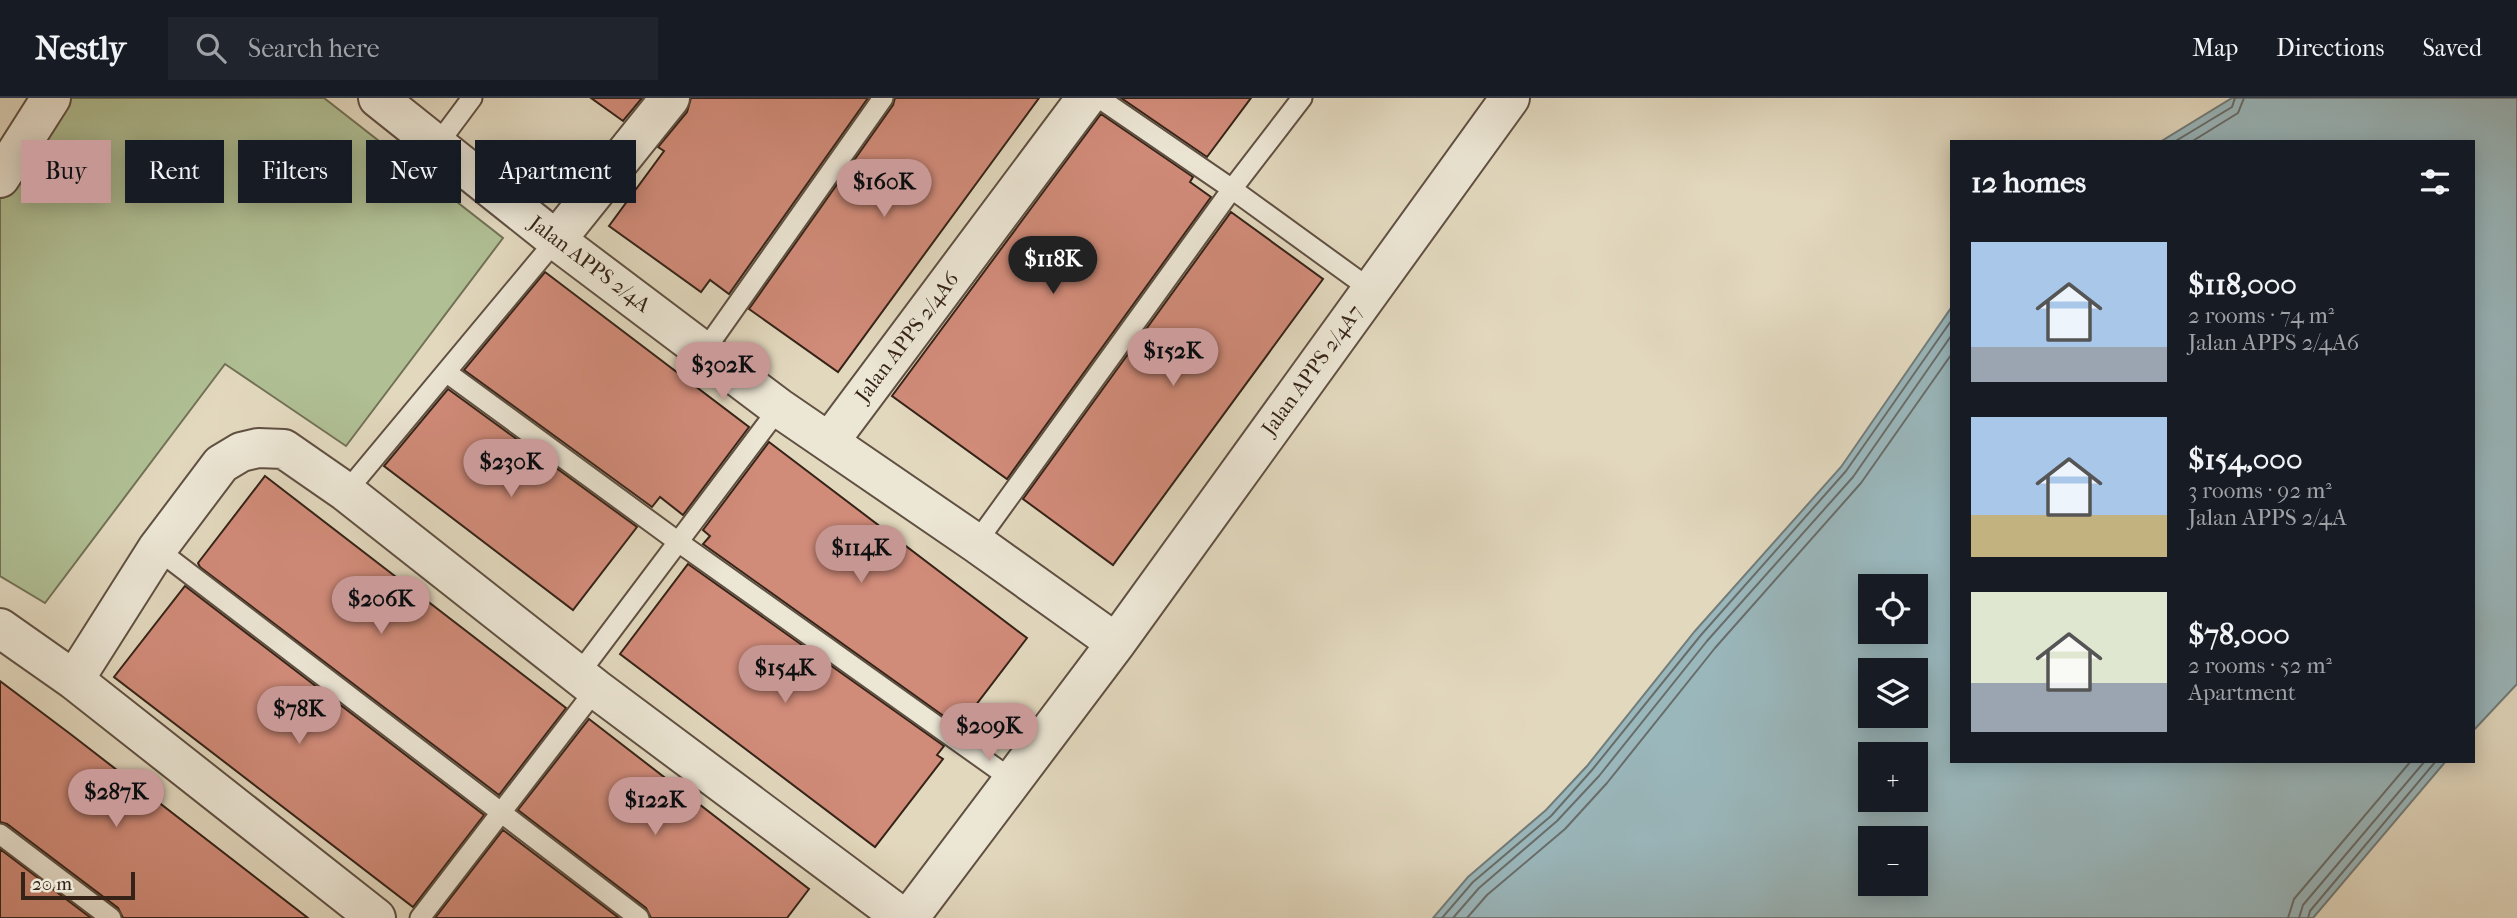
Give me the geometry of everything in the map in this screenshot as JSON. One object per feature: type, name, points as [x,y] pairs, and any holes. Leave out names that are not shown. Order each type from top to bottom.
[{"type":"street","points":[[0,178],[51,98]]},
{"type":"street","name":"Jalan APPS 2/4A","points":[[378,98],[432,140]]},
{"type":"street","points":[[556,240],[670,98]]},
{"type":"street","name":"Jalan APPS 2/4A6","points":[[829,442],[1086,98]]},
{"type":"street","name":"Jalan APPS 2/4A7","points":[[906,918],[1014,781],[1116,643],[1510,98]]},
{"type":"street","name":"Jalan APPS 2/4A","points":[[461,164],[556,240],[779,408],[976,542],[1116,643]]},
{"type":"street","points":[[74,680],[157,550],[221,464],[241,452],[258,448],[284,449],[346,492],[587,682],[906,918]]},
{"type":"street","points":[[0,628],[74,680],[376,918]]},
{"type":"lane","points":[[442,140],[472,98]]},
{"type":"lane","points":[[705,350],[883,98]]},
{"type":"lane","points":[[1099,98],[1232,188],[1370,289]]},
{"type":"lane","points":[[976,542],[1232,188],[1302,98]]},
{"type":"lane","points":[[346,492],[556,240]]},
{"type":"lane","points":[[446,372],[677,541],[1014,781]]},
{"type":"lane","points":[[420,918],[502,814],[677,541],[779,408]]},
{"type":"lane","points":[[157,550],[639,918]]},
{"type":"lane","points":[[0,834],[111,918]]},
{"type":"green space","points":[[61,98],[324,98],[378,140],[366,140],[366,203],[458,203],[503,238],[346,446],[225,364],[45,603],[0,576],[0,194],[21,161],[21,203],[111,203],[111,140],[34,140]]},
{"type":"water","points":[[2232,98],[2517,98],[2517,684],[2475,729],[2475,140],[2163,140]]},
{"type":"water","points":[[1950,309],[1950,763],[2444,763],[2313,918],[1433,918],[1468,877],[1546,810],[1587,766],[1695,631],[1841,467]]},
{"type":"building","points":[[591,98],[642,98],[623,121]]},
{"type":"building","points":[[691,98],[868,98],[729,294],[710,280],[701,292],[609,226],[626,203],[636,203],[636,189],[664,151],[658,147],[687,112]]},
{"type":"building","points":[[895,98],[1039,98],[838,372],[749,309],[893,105]]},
{"type":"building","points":[[1121,98],[1251,98],[1207,157]]},
{"type":"building","points":[[1101,114],[1193,177],[1190,182],[1211,197],[1007,479],[892,396]]},
{"type":"building","points":[[1231,212],[1323,279],[1113,565],[1023,499]]},
{"type":"building","points":[[545,272],[749,427],[683,515],[660,497],[652,507],[464,370]]},
{"type":"building","points":[[448,389],[637,527],[573,610],[384,466]]},
{"type":"building","points":[[769,442],[1027,638],[959,727],[703,544],[710,536],[703,530]]},
{"type":"building","points":[[265,476],[566,708],[499,795],[200,567],[198,563]]},
{"type":"building","points":[[688,564],[944,746],[937,755],[943,759],[875,847],[620,654]]},
{"type":"building","points":[[185,586],[484,815],[413,907],[114,677]]},
{"type":"building","points":[[0,681],[308,918],[123,918],[118,908],[7,824],[0,822]]},
{"type":"building","points":[[589,719],[809,889],[787,918],[651,918],[646,908],[518,810]]},
{"type":"building","points":[[503,830],[619,918],[435,918]]},
{"type":"building","points":[[0,849],[91,918],[0,918]]}]
